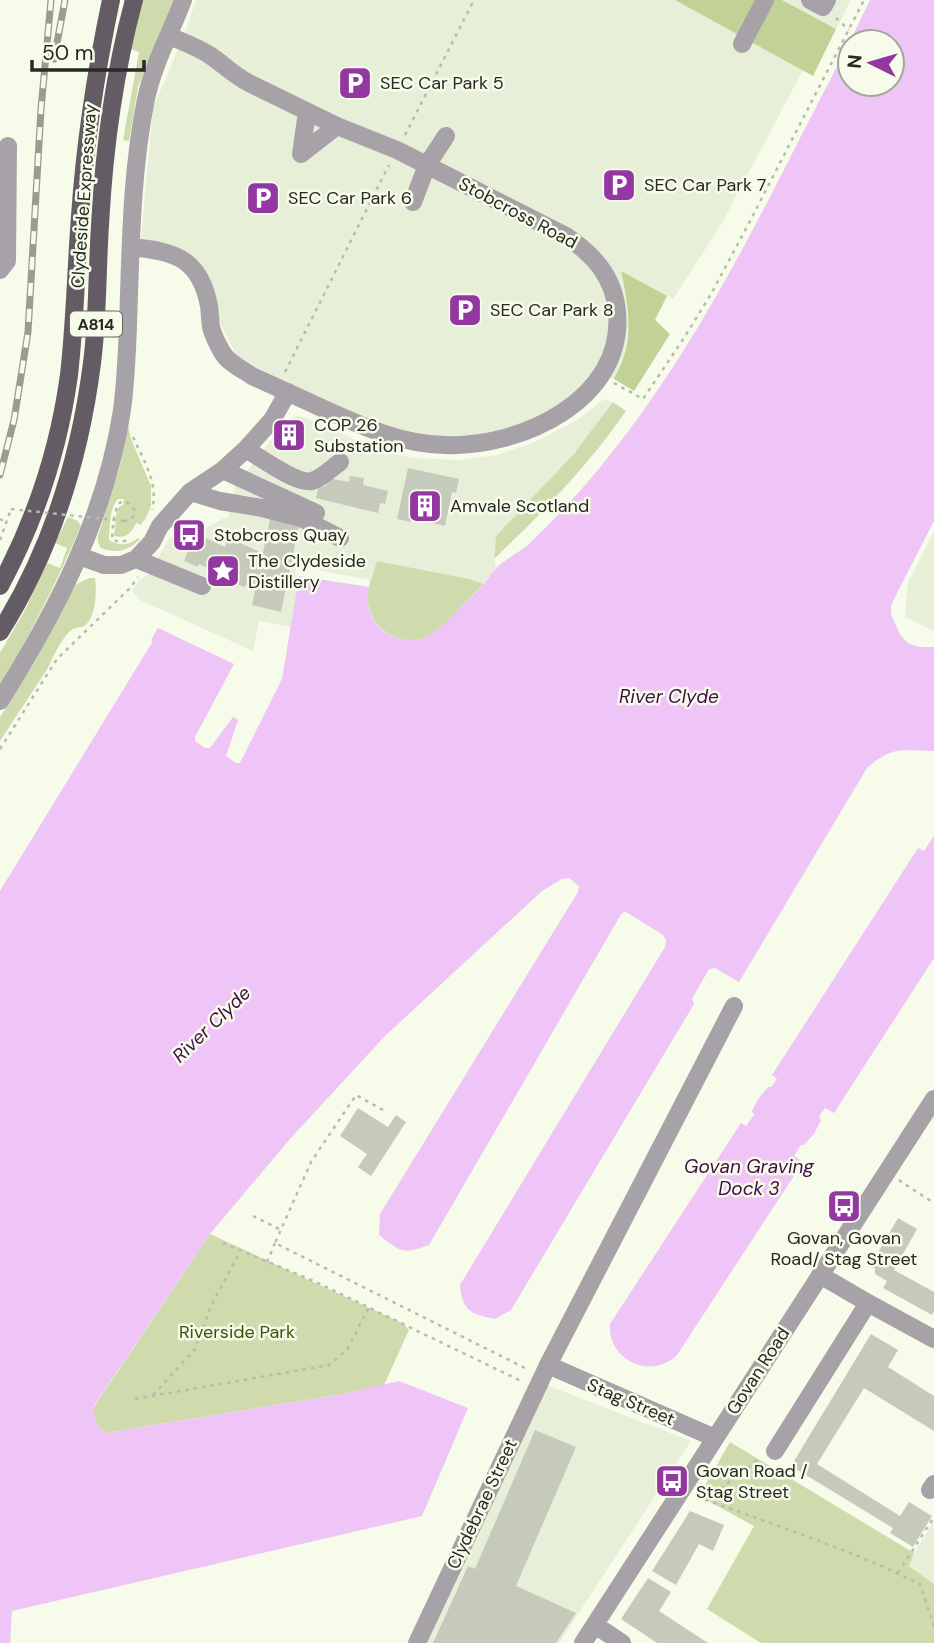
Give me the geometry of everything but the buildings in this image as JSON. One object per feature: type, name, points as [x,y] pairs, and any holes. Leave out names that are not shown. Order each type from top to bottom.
[{"type":"main road","name":"Clydeside Expressway","points":[[0,586],[39,498],[50,463],[68,378],[86,150],[111,0]]},
{"type":"main road","name":"Clydeside Expressway","points":[[0,632],[25,587],[57,514],[85,410],[95,340],[105,158],[112,101],[134,0]]},
{"type":"street","points":[[0,701],[39,637],[79,556],[113,458],[122,410],[126,362],[138,152],[147,98],[183,0]]},
{"type":"street","points":[[743,44],[765,0]]},
{"type":"street","points":[[810,0],[823,7],[827,0]]},
{"type":"street","name":"Stobcross Road","points":[[131,247],[166,253],[192,266],[201,278],[209,306],[211,330],[223,355],[235,365],[252,376],[367,428],[407,441],[447,445],[489,441],[527,430],[551,419],[583,397],[609,365],[613,352],[609,324],[617,306],[608,279],[594,258],[583,248],[566,236],[397,150],[307,112],[241,78],[209,54],[169,36]]},
{"type":"street","points":[[307,112],[301,154],[337,126]]},
{"type":"street","points":[[413,202],[427,165],[446,136]]},
{"type":"street","points":[[0,270],[6,261],[8,146]]},
{"type":"street","points":[[79,556],[104,565],[121,565],[136,559],[190,492],[223,470],[272,420],[282,390]]},
{"type":"street","points":[[246,449],[305,482],[316,479],[340,462]]},
{"type":"street","points":[[223,470],[319,515]]},
{"type":"street","points":[[190,492],[301,518],[340,538]]},
{"type":"street","points":[[136,559],[202,586]]},
{"type":"street","name":"Clydebrae Street","points":[[416,1643],[542,1377],[734,1006]]},
{"type":"street","name":"Govan Road","points":[[583,1643],[934,1099]]},
{"type":"street","points":[[820,1275],[934,1339]]},
{"type":"street","points":[[775,1451],[868,1303]]},
{"type":"street","name":"Stag Street","points":[[542,1377],[715,1438]]},
{"type":"street","points":[[594,1625],[622,1643]]},
{"type":"path","points":[[282,390],[397,150],[474,0]]},
{"type":"path","points":[[643,399],[711,293],[863,0]]},
{"type":"path","points":[[133,436],[153,485],[150,516]]},
{"type":"path","points":[[0,540],[11,509],[124,520],[132,519],[134,509],[130,504],[121,502],[115,509],[114,525],[111,539],[123,541],[141,536],[152,542]]},
{"type":"path","points":[[0,526],[1,519]]},
{"type":"path","points":[[0,749],[57,659],[130,588],[142,571],[136,559]]},
{"type":"path","points":[[267,1262],[311,1162],[356,1095],[383,1110]]},
{"type":"path","points":[[906,1174],[900,1181],[934,1203]]},
{"type":"path","points":[[253,1216],[281,1230]]},
{"type":"path","points":[[223,1243],[369,1307],[542,1377]]},
{"type":"path","points":[[275,1243],[542,1377]]},
{"type":"path","points":[[152,1396],[195,1349],[212,1304],[241,1251]]},
{"type":"path","points":[[135,1399],[329,1365],[347,1350],[369,1307]]},
{"type":"path","points":[[706,1500],[762,1457],[775,1451]]},
{"type":"path","points":[[684,1487],[706,1500],[768,1521],[920,1584],[934,1626]]},
{"type":"path","points":[[898,1573],[934,1517]]},
{"type":"shaded area","points":[[196,0],[675,0],[803,70],[722,223],[673,299],[621,272],[628,325],[624,356],[614,379],[595,372],[570,398],[532,422],[462,440],[362,421],[237,357],[201,283],[141,240],[153,108]]},
{"type":"shaded area","points":[[782,0],[851,0],[836,29]]},
{"type":"shaded area","points":[[604,399],[613,402],[593,430],[555,476],[496,536],[496,567],[484,584],[377,561],[370,580],[297,566],[295,575],[299,576],[291,627],[259,621],[253,651],[140,600],[132,591],[139,580],[148,575],[168,540],[176,533],[207,528],[228,518],[235,486],[288,419],[297,416],[309,419],[373,448],[413,458],[461,460],[497,455],[535,442],[577,420]]},
{"type":"shaded area","points":[[934,531],[934,631],[905,617],[908,583]]},
{"type":"shaded area","points":[[544,1384],[691,1441],[559,1643],[427,1643]]},
{"type":"shaded area","points":[[934,1521],[934,1584],[909,1566]]},
{"type":"green space","points":[[139,0],[173,0],[138,87],[129,141],[123,140],[139,52],[130,49]]},
{"type":"green space","points":[[675,0],[782,0],[836,29],[813,76]]},
{"type":"green space","points":[[621,271],[667,296],[655,320],[670,334],[634,391],[614,379],[628,338],[627,303]]},
{"type":"green space","points":[[613,402],[626,411],[596,451],[530,524],[494,559],[496,536],[573,455]]},
{"type":"green space","points":[[128,424],[131,439],[151,486],[151,506],[141,525],[136,523],[125,536],[118,537],[114,536],[117,509],[123,505],[124,499],[118,499],[111,513],[109,540],[124,544],[140,539],[127,549],[112,551],[101,548],[98,536],[121,463]]},
{"type":"green space","points":[[68,517],[78,521],[81,526],[43,607],[0,685],[0,653],[25,610],[47,563],[60,568],[67,548],[55,543]]},
{"type":"green space","points":[[377,561],[484,584],[436,632],[419,639],[400,639],[382,629],[370,613],[368,592]]},
{"type":"green space","points":[[95,578],[96,584],[91,617],[84,626],[73,629],[66,636],[0,741],[0,717],[35,661],[75,585]]},
{"type":"green space","name":"Riverside Park","points":[[210,1234],[404,1324],[409,1330],[384,1385],[105,1433],[97,1425],[93,1408]]},
{"type":"green space","points":[[730,1442],[914,1553],[909,1566],[934,1584],[934,1643],[761,1643],[707,1609],[754,1526],[699,1496]]},
{"type":"water","name":"River Clyde","points":[[870,0],[934,0],[934,521],[891,606],[891,614],[900,635],[909,644],[934,647],[934,751],[898,751],[884,756],[867,768],[739,982],[715,968],[709,969],[692,999],[694,1004],[511,1310],[495,1319],[474,1313],[463,1301],[460,1285],[665,947],[666,940],[663,935],[626,912],[622,913],[429,1245],[408,1251],[392,1245],[379,1235],[380,1214],[578,892],[579,886],[569,878],[562,879],[542,891],[385,1036],[289,1140],[210,1234],[93,1407],[97,1425],[105,1433],[343,1394],[399,1381],[468,1408],[422,1516],[12,1611],[10,1643],[0,1643],[0,891],[153,641],[151,640],[158,628],[234,664],[195,741],[205,748],[210,748],[233,717],[238,720],[226,756],[240,763],[282,679],[299,576],[369,587],[369,608],[379,627],[398,638],[421,639],[443,625],[498,566],[532,541],[573,499],[610,455],[678,360],[737,259],[836,67],[836,98],[906,98],[906,28],[856,28]]},
{"type":"water","name":"Govan Graving Dock 3","points":[[934,836],[934,958],[834,1113],[825,1108],[819,1116],[821,1120],[814,1134],[801,1145],[794,1156],[803,1162],[677,1355],[656,1366],[633,1363],[623,1357],[616,1348],[611,1337],[610,1324],[741,1123],[746,1126],[754,1115],[752,1111],[758,1099],[777,1079],[772,1075],[918,848],[924,851]]},
{"type":"railway","points":[[0,475],[14,420],[28,332],[41,109],[51,0]]},
{"type":"railway","points":[[54,59],[65,0]]},
{"type":"place","name":"SEC Car Park 5","points":[[355,83]]},
{"type":"place","name":"SEC Car Park 7","points":[[619,185]]},
{"type":"place","name":"SEC Car Park 6","points":[[263,198]]},
{"type":"place","name":"SEC Car Park 8","points":[[465,310]]},
{"type":"place","name":"COP 26 Substation","points":[[289,435]]},
{"type":"place","name":"Amvale Scotland","points":[[425,506]]},
{"type":"place","name":"Stobcross Quay","points":[[189,535]]},
{"type":"place","name":"The Clydeside Distillery","points":[[223,571]]},
{"type":"place","name":"Govan, Govan Road/ Stag Street","points":[[844,1206]]},
{"type":"place","name":"Govan Road / Stag Street","points":[[672,1481]]}]
